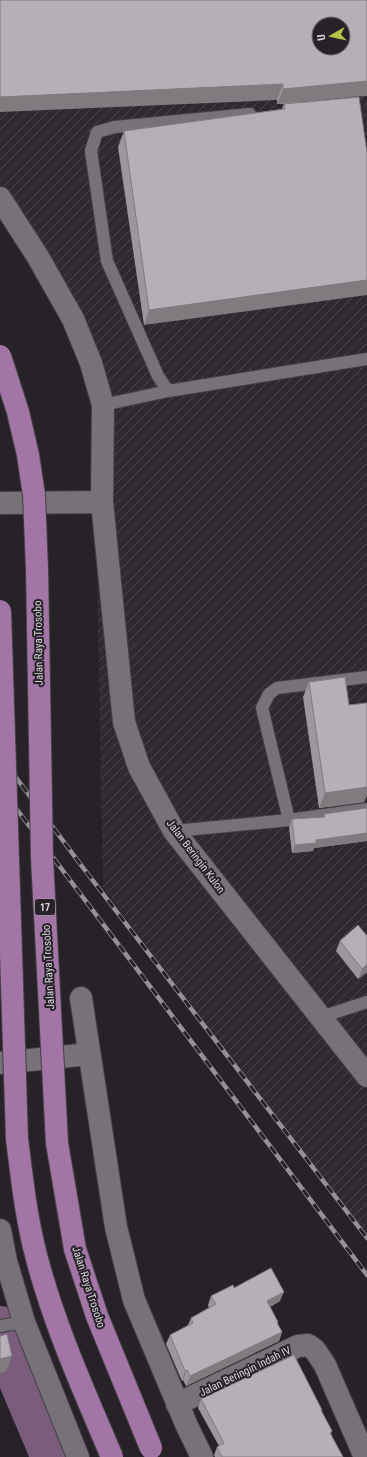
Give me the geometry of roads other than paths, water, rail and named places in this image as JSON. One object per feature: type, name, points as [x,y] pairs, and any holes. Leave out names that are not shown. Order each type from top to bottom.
[{"type":"highway","name":"Jalan Raya Trosobo","points":[[0,356],[18,412],[28,455],[34,494],[37,569],[42,858],[57,1142],[75,1249],[97,1316],[151,1448]]},
{"type":"highway","points":[[0,611],[17,1139],[24,1194],[36,1256],[60,1330],[112,1457]]},
{"type":"street","name":"Jalan Beringin Kulon","points":[[0,198],[38,257],[73,319],[91,363],[103,405],[102,502],[124,722],[139,767],[174,831],[321,1018],[364,1067]]},
{"type":"street","points":[[0,503],[102,502]]},
{"type":"street","points":[[81,998],[116,1227],[134,1300],[177,1404],[202,1457]]},
{"type":"street","points":[[0,1063],[89,1054]]},
{"type":"street","points":[[0,1230],[6,1261],[10,1325],[78,1457]]},
{"type":"street","name":"Jalan Beringin Indah IV","points":[[177,1404],[298,1346],[308,1345],[315,1350],[325,1365],[365,1457]]},
{"type":"lane","points":[[168,391],[158,376],[107,261],[91,151],[96,132],[115,127],[258,114]]},
{"type":"lane","points":[[103,405],[168,391],[367,359]]},
{"type":"lane","points":[[289,820],[262,708],[269,694],[277,688],[367,677]]},
{"type":"lane","points":[[174,831],[289,820],[367,809]]},
{"type":"lane","points":[[321,1018],[367,1002]]},
{"type":"waterway","points":[[0,1328],[53,1457]]},
{"type":"railway","points":[[0,756],[84,869],[367,1238]]},
{"type":"railway","points":[[0,787],[367,1275]]}]
